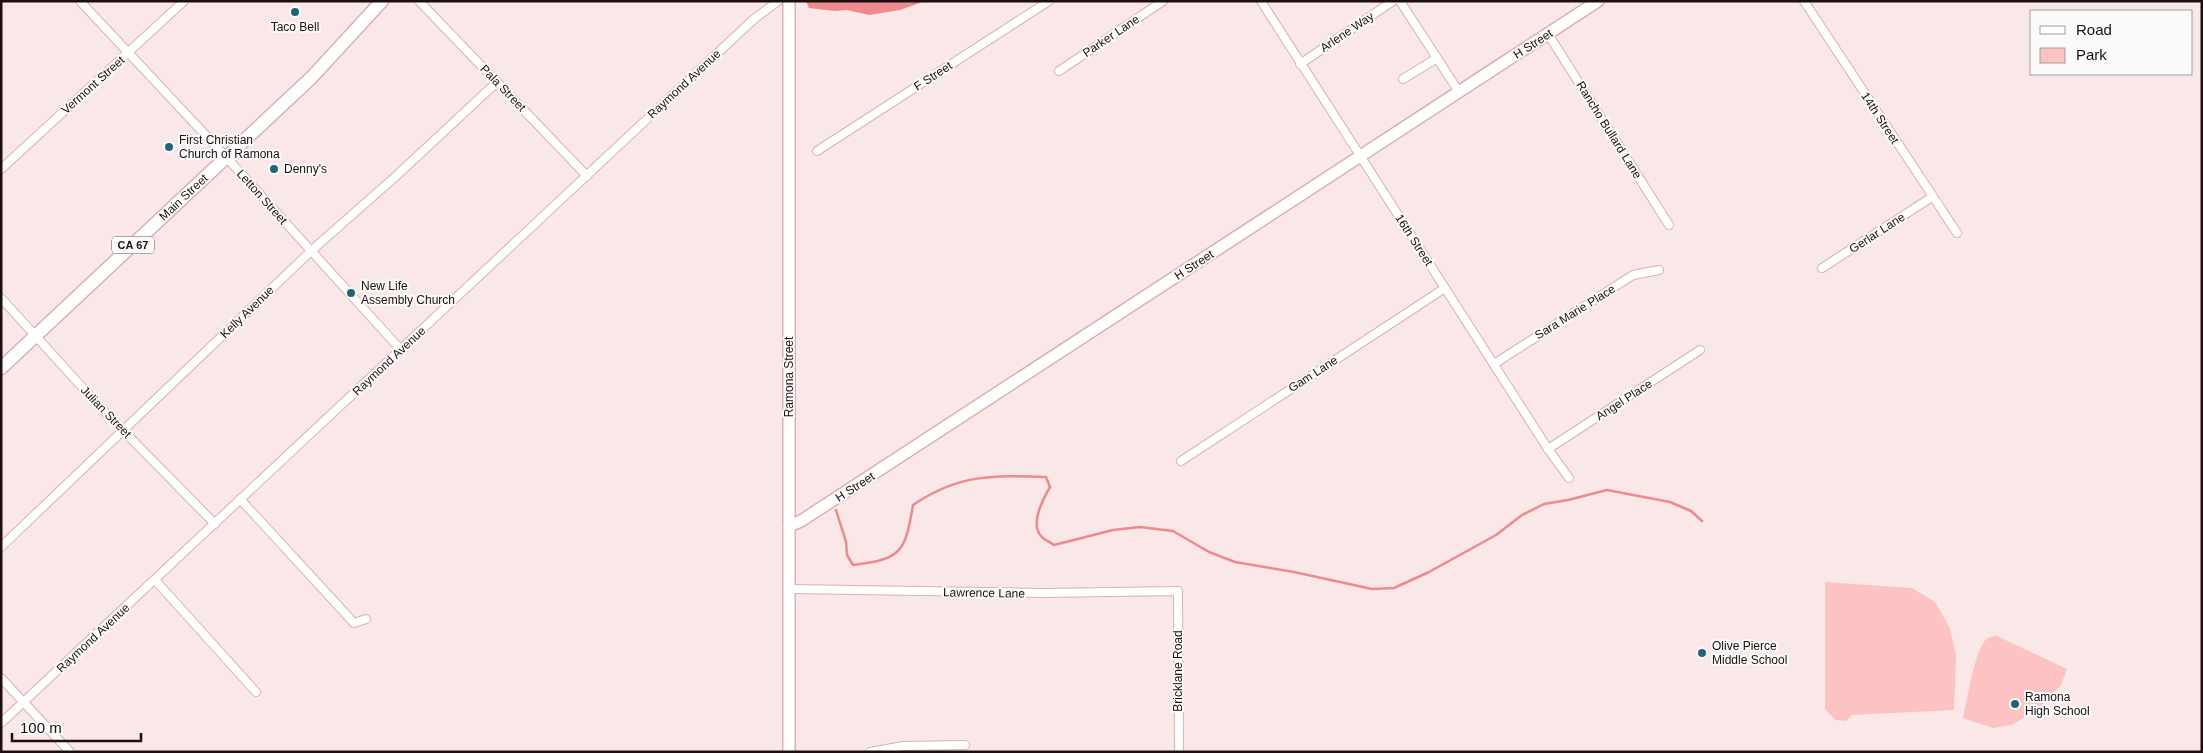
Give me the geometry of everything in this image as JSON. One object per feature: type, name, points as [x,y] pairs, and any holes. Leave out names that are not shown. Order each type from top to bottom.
[{"type":"main road","name":"Main Street","points":[[1,368],[34,335],[227,158],[311,78],[382,1]]},
{"type":"street","name":"Letton Street","points":[[80,1],[227,158],[400,350]]},
{"type":"street","name":"Vermont Street","points":[[1,169],[184,1]]},
{"type":"street","name":"Pala Street","points":[[419,1],[587,176]]},
{"type":"street","name":"Raymond Avenue","points":[[1,723],[754,19],[778,1]]},
{"type":"street","name":"Ramona Street","points":[[789,1],[790,752]]},
{"type":"street","name":"F Street","points":[[817,151],[1049,1]]},
{"type":"street","name":"Parker Lane","points":[[1059,71],[1163,1]]},
{"type":"street","name":"16th Street","points":[[1261,1],[1548,449],[1569,478]]},
{"type":"street","points":[[1400,1],[1459,92]]},
{"type":"street","name":"14th Street","points":[[1804,1],[1957,233]]},
{"type":"street","name":"Arlene Way","points":[[1300,64],[1391,2]]},
{"type":"street","name":"H Street","points":[[789,526],[802,521],[1361,157],[1595,2]]},
{"type":"street","name":"Rancho Bullard Lane","points":[[1548,34],[1669,225]]},
{"type":"street","points":[[1402,79],[1438,58]]},
{"type":"street","name":"Kelly Avenue","points":[[1,547],[122,429],[311,251],[395,177],[497,82]]},
{"type":"street","name":"Gerlar Lane","points":[[1822,268],[1932,197]]},
{"type":"street","name":"Sara Marie Place","points":[[1494,364],[1634,275],[1659,270]]},
{"type":"street","name":"Gam Lane","points":[[1181,462],[1445,288]]},
{"type":"street","name":"Julian Street","points":[[1,298],[122,429],[215,524]]},
{"type":"street","name":"Angel Place","points":[[1548,449],[1700,350]]},
{"type":"street","points":[[240,499],[354,622],[366,619]]},
{"type":"street","points":[[155,580],[256,692]]},
{"type":"street","name":"Lawrence Lane","points":[[790,590],[1044,594],[1178,591]]},
{"type":"street","name":"Bricklane Road","points":[[1178,591],[1177,685],[1179,752]]},
{"type":"street","points":[[1,678],[70,752]]},
{"type":"street","points":[[870,752],[903,746],[965,745]]},
{"type":"green space","points":[[1825,582],[1912,588],[1935,602],[1950,628],[1956,656],[1954,710],[1852,715],[1846,721],[1835,720],[1825,709]]},
{"type":"green space","points":[[1997,636],[2067,669],[2061,685],[2033,712],[2012,725],[1993,728],[1963,718],[1980,648],[1987,639]]},
{"type":"shaded area","points":[[806,1],[925,1],[900,10],[869,15],[847,10],[835,11],[809,8]]},
{"type":"waterway","points":[[836,510],[846,542],[847,555],[853,565],[869,563],[891,556],[898,550],[907,533],[913,505],[945,487],[961,482],[993,477],[1046,477],[1050,487],[1039,512],[1037,525],[1041,536],[1054,545],[1113,530],[1140,527],[1173,531],[1209,552],[1235,562],[1294,572],[1372,589],[1394,588],[1429,572],[1496,535],[1522,515],[1544,504],[1607,490],[1670,502],[1691,511],[1702,521]]},
{"type":"place","name":"Taco Bell","points":[[295,12]]},
{"type":"place","name":"First Christian Church of Ramona","points":[[169,147]]},
{"type":"place","name":"Denny's","points":[[274,169]]},
{"type":"place","name":"New Life Assembly Church","points":[[351,293]]},
{"type":"place","name":"Olive Pierce Middle School","points":[[1702,653]]},
{"type":"place","name":"Ramona High School","points":[[2015,704]]}]
